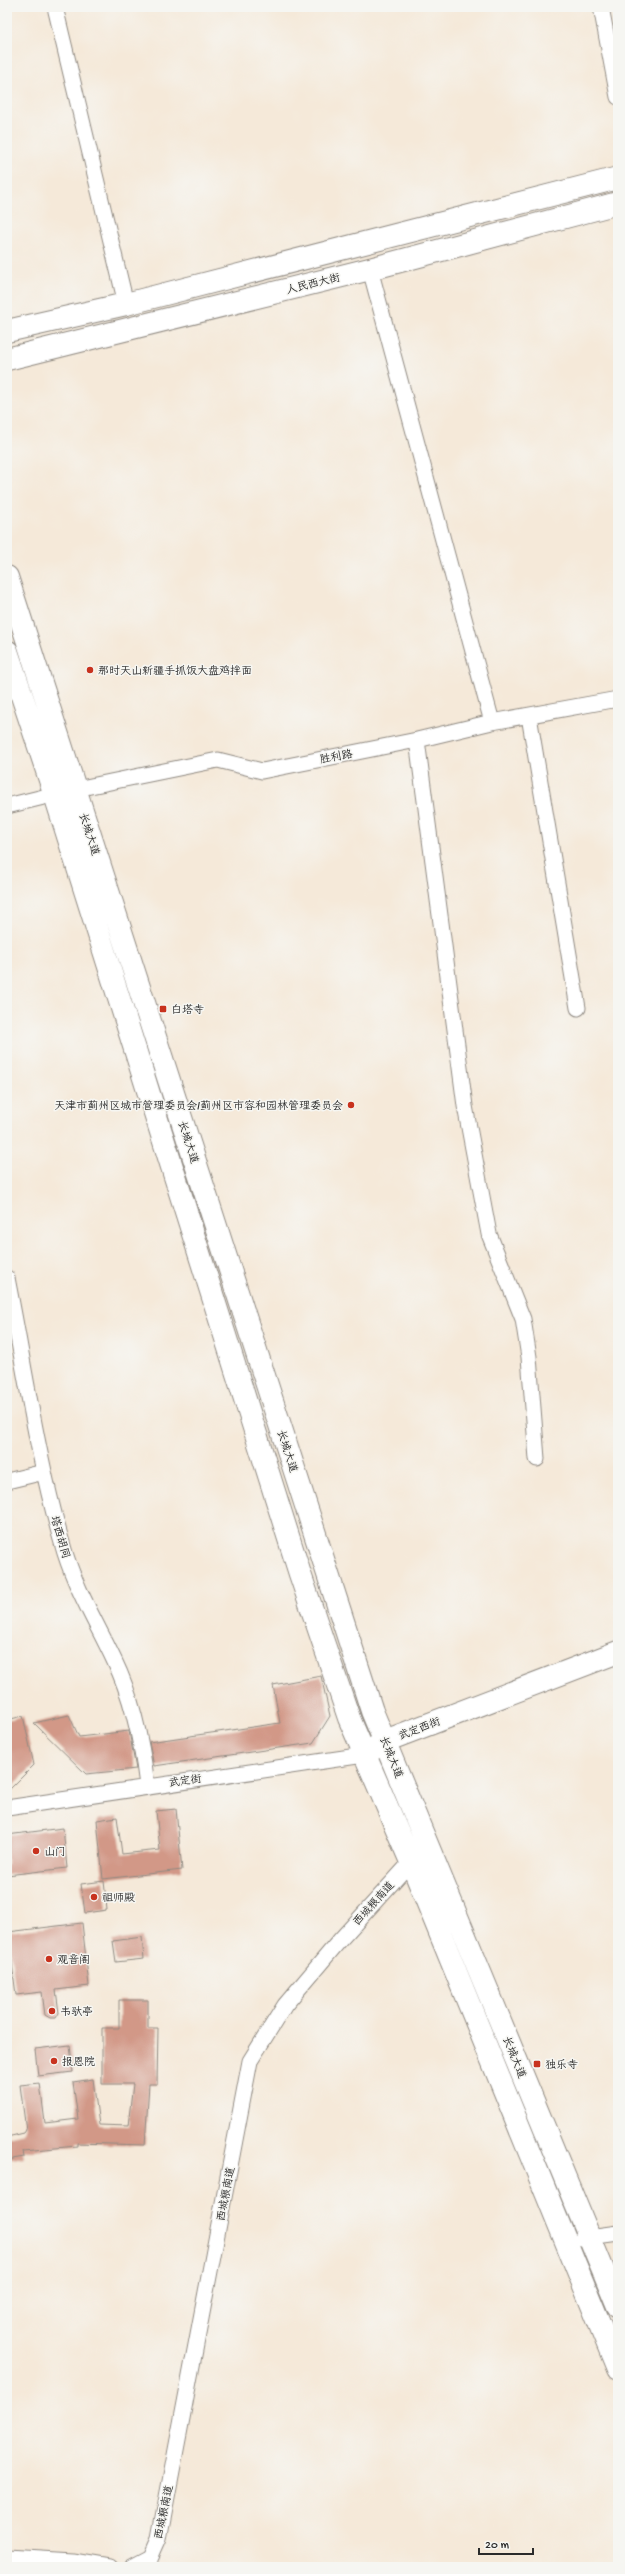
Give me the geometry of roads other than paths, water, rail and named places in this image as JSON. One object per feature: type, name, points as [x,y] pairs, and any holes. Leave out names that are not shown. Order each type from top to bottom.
[{"type":"main road","points":[[7,332],[126,304],[618,178]]},
{"type":"main road","name":"人民西大街","points":[[7,359],[370,269],[618,203]]},
{"type":"main road","name":"长城大道","points":[[7,577],[355,1662],[387,1747],[618,2306]]},
{"type":"main road","name":"长城大道","points":[[7,651],[55,795],[300,1574],[364,1755],[410,1862],[565,2243],[618,2369]]},
{"type":"main road","name":"武定西街","points":[[387,1747],[618,1652]]},
{"type":"main road","name":"武定西街","points":[[364,1755],[618,1664]]},
{"type":"street","points":[[55,7],[126,304]]},
{"type":"street","points":[[601,7],[618,97]]},
{"type":"street","points":[[370,269],[492,722]]},
{"type":"street","name":"胜利路","points":[[7,806],[76,789],[218,760],[262,771],[418,740],[492,722],[618,699]]},
{"type":"street","points":[[529,716],[578,1008]]},
{"type":"street","points":[[418,740],[465,1106],[489,1234],[523,1319],[529,1357],[537,1459]]},
{"type":"street","name":"塔西胡同","points":[[7,1278],[46,1487],[74,1579],[91,1618],[115,1661],[139,1732],[147,1786]]},
{"type":"street","points":[[7,1481],[44,1472]]},
{"type":"street","name":"武定街","points":[[7,1808],[147,1786],[364,1755]]},
{"type":"street","name":"西城粮南道","points":[[132,2567],[151,2557],[159,2540],[250,2061],[285,2005],[340,1940],[410,1862]]},
{"type":"street","points":[[565,2243],[588,2236],[618,2233]]},
{"type":"street","points":[[7,2557],[74,2561],[110,2567]]},
{"type":"place","name":"那时天山新疆手抓饭大盘鸡拌面","points":[[90,670]]},
{"type":"place","name":"白塔寺","points":[[163,1009]]},
{"type":"place","name":"天津市蓟州区城市管理委员会/蓟州区市容和园林管理委员会","points":[[351,1105]]},
{"type":"place","name":"山门","points":[[36,1851]]},
{"type":"place","name":"祖师殿","points":[[94,1897]]},
{"type":"place","name":"观音阁","points":[[49,1959]]},
{"type":"place","name":"韦驮亭","points":[[52,2011]]},
{"type":"place","name":"报恩院","points":[[54,2061]]},
{"type":"place","name":"独乐寺","points":[[537,2064]]}]
